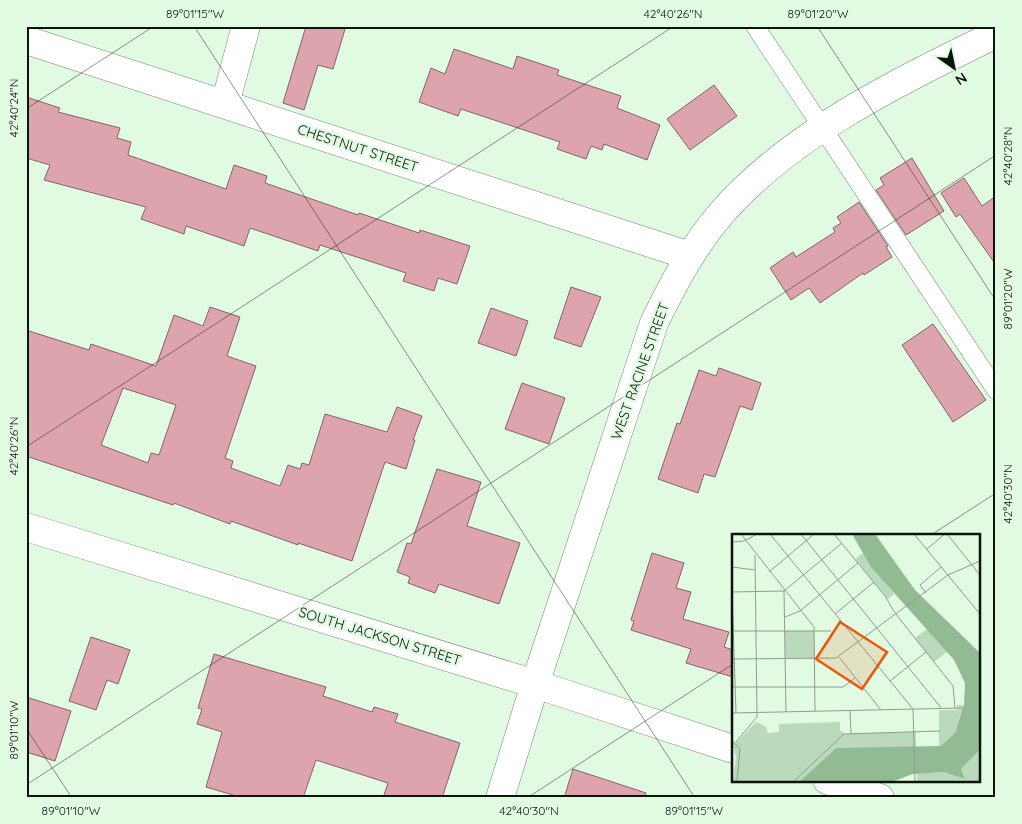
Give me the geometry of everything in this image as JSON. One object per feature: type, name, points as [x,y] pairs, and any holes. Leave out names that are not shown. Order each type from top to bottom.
[{"type":"street","points":[[225,104],[246,26]]},
{"type":"street","name":"WEST RACINE STREET","points":[[500,798],[535,684],[654,323],[672,284],[690,256],[718,217],[748,186],[779,159],[852,109],[921,70],[996,34]]},
{"type":"street","name":"CHESTNUT STREET","points":[[26,40],[690,256]]},
{"type":"street","name":"SOUTH JACKSON STREET","points":[[26,527],[535,684],[732,749]]},
{"type":"street","points":[[833,782],[880,798]]},
{"type":"lane","points":[[755,26],[996,390]]},
{"type":"building","points":[[306,26],[346,26],[333,69],[318,65],[304,110],[283,103]]},
{"type":"building","points":[[454,49],[513,69],[517,56],[559,70],[557,75],[621,96],[617,108],[660,125],[647,160],[604,144],[602,150],[591,146],[586,159],[557,149],[560,142],[461,109],[458,116],[419,102],[431,68],[445,74]]},
{"type":"building","points":[[714,85],[737,116],[690,150],[667,119]]},
{"type":"building","points":[[26,97],[60,108],[58,112],[120,128],[117,138],[131,142],[128,155],[226,189],[234,165],[267,176],[265,183],[358,215],[359,213],[419,233],[420,230],[470,246],[457,284],[438,278],[434,291],[403,281],[406,273],[320,245],[318,251],[250,228],[244,246],[186,226],[184,234],[141,219],[146,207],[44,180],[50,165],[26,158]]},
{"type":"building","points":[[912,158],[944,211],[906,235],[876,190],[884,185],[880,178]]},
{"type":"building","points":[[964,178],[982,206],[996,196],[996,265],[960,214],[956,217],[941,193]]},
{"type":"building","points":[[859,202],[888,246],[886,247],[892,257],[864,275],[863,273],[820,303],[809,288],[791,300],[770,268],[793,252],[796,257],[835,232],[833,228],[841,223],[837,217]]},
{"type":"building","points":[[571,287],[601,297],[581,347],[554,338]]},
{"type":"building","points":[[210,307],[240,317],[227,356],[256,366],[225,458],[233,461],[231,468],[280,486],[288,465],[300,469],[302,463],[309,465],[325,414],[387,432],[397,407],[422,416],[413,440],[415,440],[406,469],[385,462],[352,561],[298,543],[298,545],[231,521],[230,524],[174,503],[173,505],[26,456],[26,330],[89,350],[91,344],[156,366],[174,315],[203,326]],"holes":[[[123,388],[176,405],[159,455],[151,453],[148,463],[101,445]]]},
{"type":"building","points":[[491,308],[528,321],[516,356],[478,343]]},
{"type":"building","points":[[933,324],[986,400],[953,422],[902,345]]},
{"type":"building","points":[[719,368],[761,383],[752,410],[740,406],[715,477],[704,474],[698,493],[658,479],[677,423],[680,424],[699,370],[716,376]]},
{"type":"building","points":[[522,383],[565,398],[549,444],[505,429]]},
{"type":"building","points":[[437,469],[481,482],[467,526],[520,543],[499,604],[439,584],[435,593],[408,583],[410,577],[397,572],[407,543],[411,544]]},
{"type":"building","points":[[652,553],[684,563],[676,588],[691,592],[683,619],[729,632],[724,647],[732,650],[732,677],[686,663],[691,649],[631,630],[634,621],[631,620]]},
{"type":"building","points":[[91,637],[130,650],[118,684],[107,680],[96,710],[69,701]]},
{"type":"building","points":[[214,654],[326,687],[323,696],[372,712],[374,707],[398,714],[395,722],[460,743],[442,798],[383,798],[388,783],[316,760],[303,798],[243,798],[206,787],[222,732],[197,724],[202,709],[198,708]]},
{"type":"building","points":[[26,697],[71,711],[55,761],[26,752]]},
{"type":"building","points":[[573,769],[646,793],[645,798],[564,798]]}]
